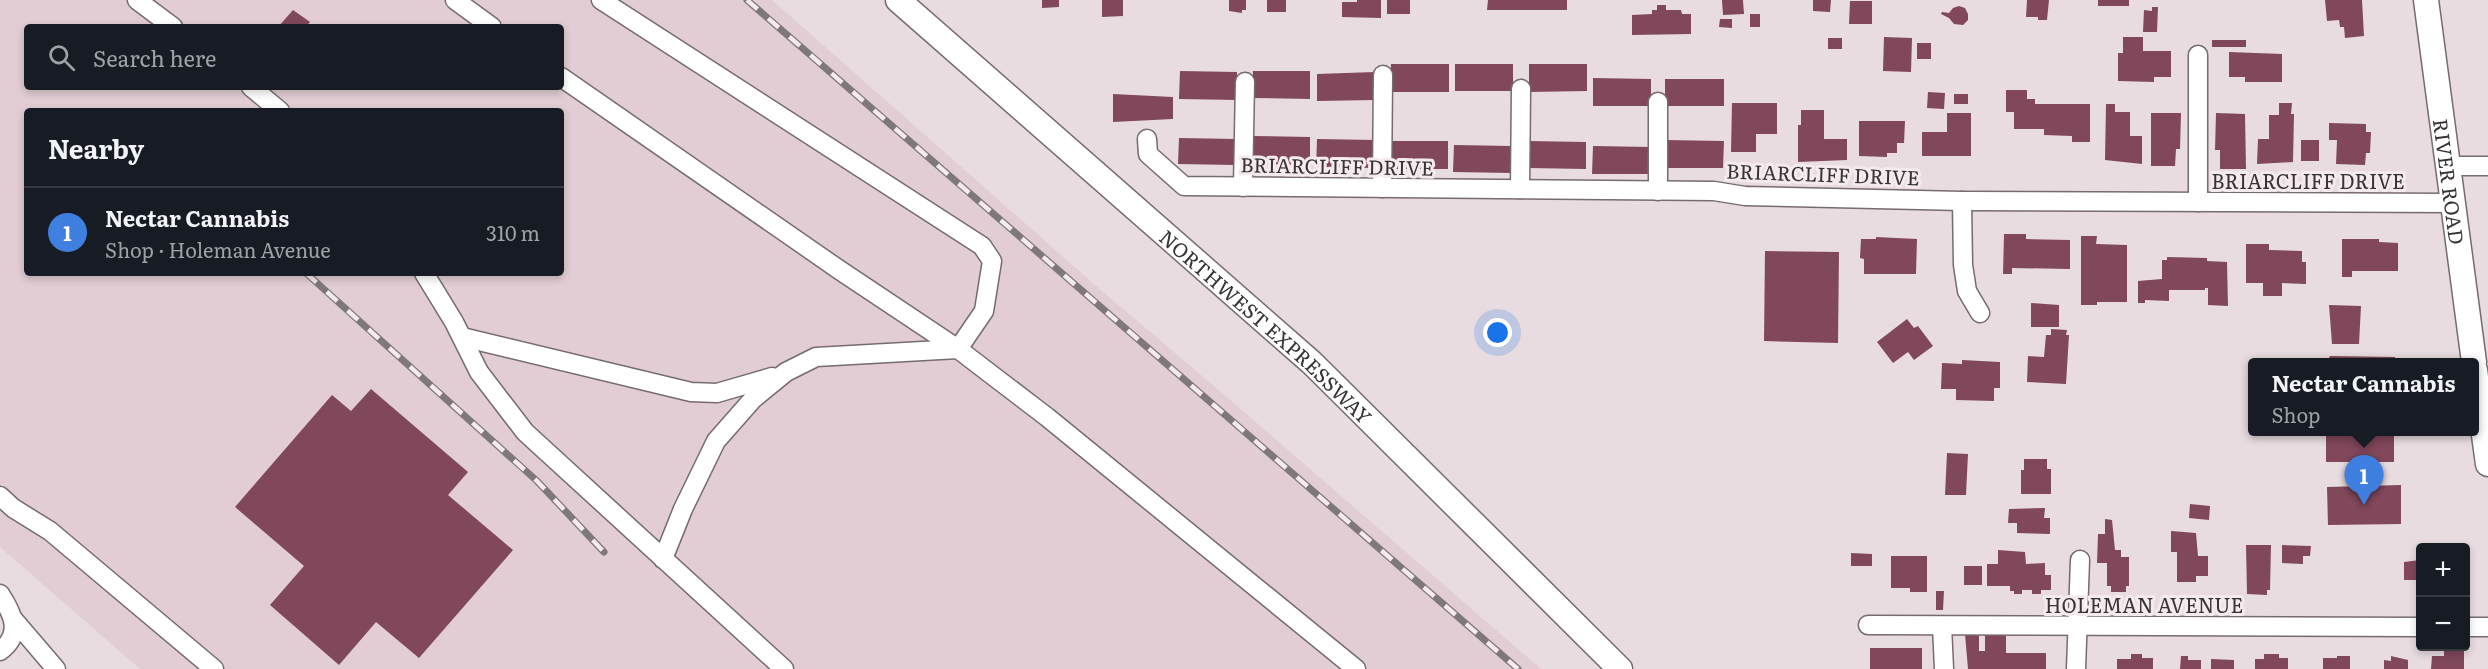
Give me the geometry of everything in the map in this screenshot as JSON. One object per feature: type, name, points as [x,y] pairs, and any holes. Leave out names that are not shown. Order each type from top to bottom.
[{"type":"main road","name":"NORTHWEST EXPRESSWAY","points":[[898,0],[1312,363],[1620,669]]},
{"type":"main road","name":"RIVER ROAD","points":[[2426,0],[2473,358]]},
{"type":"main road","points":[[2479,412],[2488,464]]},
{"type":"street","points":[[137,0],[169,24]]},
{"type":"street","points":[[455,0],[488,24]]},
{"type":"street","points":[[601,0],[982,246],[992,261],[984,311],[958,350]]},
{"type":"street","points":[[2198,55],[2198,202]]},
{"type":"street","points":[[1382,188],[1383,75]]},
{"type":"street","points":[[564,79],[958,350],[1047,417],[1356,669]]},
{"type":"street","points":[[1243,186],[1245,82]]},
{"type":"street","points":[[1520,189],[1521,89]]},
{"type":"street","points":[[255,90],[276,108]]},
{"type":"street","points":[[1658,102],[1658,191]]},
{"type":"street","name":"BRIARCLIFF DRIVE","points":[[1147,139],[1148,154],[1182,185],[1192,186],[1714,191],[1745,196],[1962,201],[2452,203]]},
{"type":"street","points":[[2448,166],[2488,166]]},
{"type":"street","points":[[1962,201],[1963,265],[1968,291],[1980,313]]},
{"type":"street","points":[[426,276],[479,372],[525,432],[784,669]]},
{"type":"street","points":[[462,338],[691,392],[717,393],[744,387],[786,372],[816,357],[958,350]]},
{"type":"street","points":[[663,559],[683,509],[716,441],[753,399],[786,372]]},
{"type":"street","points":[[0,496],[13,508],[50,531],[214,669]]},
{"type":"street","points":[[2076,669],[2080,560]]},
{"type":"street","points":[[0,594],[14,620],[56,669]]},
{"type":"street","points":[[0,651],[8,645],[14,620]]},
{"type":"street","name":"HOLEMAN AVENUE","points":[[1868,625],[2416,627]]},
{"type":"street","points":[[1942,626],[1944,669]]},
{"type":"street","points":[[2470,627],[2488,627]]},
{"type":"shaded area","points":[[0,0],[772,0],[1103,292],[1541,669],[140,669],[0,547]]},
{"type":"building","points":[[1042,0],[1059,0],[1059,7],[1042,8]]},
{"type":"building","points":[[1102,0],[1123,0],[1123,16],[1102,17]]},
{"type":"building","points":[[1229,0],[1246,0],[1246,10],[1242,10],[1242,13],[1229,11]]},
{"type":"building","points":[[1267,0],[1286,0],[1286,12],[1267,12]]},
{"type":"building","points":[[1357,0],[1381,0],[1381,18],[1342,17],[1342,2],[1357,2]]},
{"type":"building","points":[[1387,0],[1410,0],[1410,14],[1387,14]]},
{"type":"building","points":[[1488,0],[1567,0],[1567,10],[1487,10]]},
{"type":"building","points":[[1722,0],[1743,0],[1744,14],[1723,15]]},
{"type":"building","points":[[1813,0],[1831,0],[1830,12],[1813,11]]},
{"type":"building","points":[[2027,0],[2049,0],[2047,20],[2026,17]]},
{"type":"building","points":[[2098,0],[2129,0],[2129,6],[2098,6]]},
{"type":"building","points":[[2325,0],[2362,0],[2364,36],[2345,38],[2344,27],[2340,27],[2339,20],[2327,21]]},
{"type":"building","points":[[1850,1],[1872,1],[1872,24],[1849,24]]},
{"type":"building","points":[[1657,5],[1666,5],[1666,10],[1681,10],[1682,14],[1691,14],[1691,34],[1632,35],[1632,15],[1652,14],[1652,10],[1657,10]]},
{"type":"building","points":[[1959,6],[1965,8],[1968,14],[1968,20],[1963,25],[1954,24],[1941,14],[1942,12],[1949,13],[1953,8]]},
{"type":"building","points":[[2152,7],[2158,7],[2157,32],[2143,32],[2144,10],[2152,11]]},
{"type":"building","points":[[293,10],[310,22],[308,24],[281,24]]},
{"type":"building","points":[[1750,14],[1760,14],[1760,27],[1750,27]]},
{"type":"building","points":[[1720,19],[1732,19],[1732,28],[1719,27]]},
{"type":"building","points":[[1884,37],[1912,38],[1911,72],[1883,71]]},
{"type":"building","points":[[2123,37],[2143,37],[2143,51],[2171,51],[2171,77],[2154,77],[2154,82],[2118,81],[2118,53],[2123,53]]},
{"type":"building","points":[[1828,38],[1842,38],[1842,49],[1828,49]]},
{"type":"building","points":[[2212,40],[2246,40],[2246,47],[2212,47]]},
{"type":"building","points":[[1917,43],[1931,43],[1931,59],[1917,59]]},
{"type":"building","points":[[2229,52],[2282,54],[2282,82],[2245,82],[2245,77],[2229,77]]},
{"type":"building","points":[[1391,64],[1449,64],[1449,92],[1390,92]]},
{"type":"building","points":[[1455,64],[1513,64],[1513,91],[1455,91]]},
{"type":"building","points":[[1529,64],[1587,64],[1587,91],[1529,92]]},
{"type":"building","points":[[1180,71],[1237,72],[1237,100],[1179,99]]},
{"type":"building","points":[[1253,71],[1310,71],[1310,99],[1252,98]]},
{"type":"building","points":[[1375,72],[1375,100],[1317,101],[1317,74]]},
{"type":"building","points":[[1593,78],[1651,79],[1651,106],[1593,106]]},
{"type":"building","points":[[1665,79],[1724,79],[1724,106],[1665,106]]},
{"type":"building","points":[[2006,90],[2027,90],[2027,99],[2035,99],[2035,104],[2090,104],[2090,142],[2072,142],[2072,136],[2044,135],[2044,129],[2014,129],[2014,112],[2006,112]]},
{"type":"building","points":[[1928,92],[1945,93],[1944,109],[1927,108]]},
{"type":"building","points":[[1113,94],[1173,97],[1173,119],[1113,122]]},
{"type":"building","points":[[1954,94],[1968,94],[1968,104],[1954,104]]},
{"type":"building","points":[[1732,103],[1777,103],[1777,134],[1756,134],[1756,152],[1731,152]]},
{"type":"building","points":[[2279,103],[2292,103],[2291,114],[2294,114],[2293,162],[2257,164],[2258,139],[2269,139],[2269,115],[2279,115]]},
{"type":"building","points":[[2106,104],[2115,104],[2115,112],[2130,112],[2130,136],[2142,136],[2142,164],[2105,160]]},
{"type":"building","points":[[1801,110],[1824,110],[1824,139],[1847,139],[1847,160],[1798,162],[1798,125],[1801,125]]},
{"type":"building","points":[[1947,113],[1971,113],[1971,156],[1922,156],[1922,132],[1947,132]]},
{"type":"building","points":[[2151,113],[2181,113],[2180,149],[2176,149],[2175,166],[2151,166]]},
{"type":"building","points":[[2216,113],[2245,114],[2246,169],[2220,169],[2220,150],[2215,150]]},
{"type":"building","points":[[1859,121],[1905,121],[1904,143],[1897,143],[1897,153],[1887,153],[1887,157],[1859,156]]},
{"type":"building","points":[[2329,123],[2366,124],[2366,132],[2371,132],[2370,153],[2366,153],[2365,165],[2336,164],[2337,140],[2329,140]]},
{"type":"building","points":[[1252,136],[1310,137],[1310,165],[1251,164]]},
{"type":"building","points":[[1179,138],[1236,139],[1235,165],[1178,164]]},
{"type":"building","points":[[1317,139],[1375,140],[1375,168],[1316,167]]},
{"type":"building","points":[[1665,140],[1724,141],[1723,168],[1665,168]]},
{"type":"building","points":[[2301,140],[2319,140],[2319,161],[2301,161]]},
{"type":"building","points":[[1389,141],[1448,141],[1448,169],[1390,169]]},
{"type":"building","points":[[1528,141],[1586,142],[1586,169],[1528,168]]},
{"type":"building","points":[[1454,145],[1512,146],[1512,173],[1453,172]]},
{"type":"building","points":[[1593,146],[1651,147],[1650,174],[1592,174]]},
{"type":"building","points":[[2004,234],[2026,234],[2026,239],[2070,240],[2070,269],[2012,268],[2012,274],[2003,274]]},
{"type":"building","points":[[2081,236],[2097,236],[2096,244],[2127,245],[2127,302],[2097,302],[2097,305],[2081,305]]},
{"type":"building","points":[[1876,237],[1917,239],[1916,274],[1864,274],[1864,259],[1860,258],[1861,239],[1876,239]]},
{"type":"building","points":[[2342,239],[2379,239],[2379,242],[2398,243],[2398,271],[2352,271],[2352,277],[2342,277]]},
{"type":"building","points":[[2246,244],[2269,244],[2269,250],[2302,251],[2302,262],[2306,262],[2306,284],[2282,283],[2282,296],[2263,296],[2263,283],[2246,283]]},
{"type":"building","points":[[1765,251],[1839,252],[1838,343],[1764,341]]},
{"type":"building","points":[[2167,257],[2207,258],[2207,261],[2227,262],[2228,306],[2208,305],[2208,288],[2205,290],[2169,290],[2169,301],[2145,300],[2145,303],[2138,303],[2138,281],[2162,279],[2162,260],[2167,260]]},
{"type":"building","points":[[2031,303],[2059,305],[2059,327],[2031,327]]},
{"type":"building","points":[[2329,305],[2361,306],[2359,344],[2332,344]]},
{"type":"building","points":[[1907,319],[1914,328],[1918,326],[1933,346],[1914,360],[1908,352],[1893,363],[1877,342]]},
{"type":"building","points":[[2051,329],[2067,330],[2066,335],[2069,335],[2066,384],[2027,382],[2028,356],[2044,357],[2046,335],[2051,335]]},
{"type":"building","points":[[2330,356],[2395,357],[2395,358],[2329,358]]},
{"type":"building","points":[[1962,360],[2000,362],[2000,388],[1994,388],[1994,401],[1956,400],[1956,389],[1941,389],[1942,363],[1962,364]]},
{"type":"building","points":[[371,389],[468,472],[448,495],[513,550],[419,658],[376,622],[339,665],[270,605],[304,566],[235,507],[332,395],[351,411]]},
{"type":"building","points":[[2326,436],[2394,436],[2394,462],[2326,462]]},
{"type":"building","points":[[1947,453],[1968,454],[1966,495],[1945,495]]},
{"type":"building","points":[[2024,459],[2047,459],[2047,469],[2051,469],[2051,494],[2021,494],[2021,470],[2024,470]]},
{"type":"building","points":[[2401,485],[2401,524],[2328,525],[2327,487]]},
{"type":"building","points":[[2190,504],[2210,506],[2209,520],[2189,518]]},
{"type":"building","points":[[2045,508],[2044,518],[2050,518],[2050,534],[2017,533],[2017,523],[2008,523],[2009,509]]},
{"type":"building","points":[[2105,519],[2112,520],[2115,550],[2121,550],[2121,557],[2129,557],[2129,586],[2126,586],[2126,592],[2111,592],[2111,586],[2107,586],[2107,563],[2097,563],[2098,534],[2105,534]]},
{"type":"building","points":[[2171,531],[2196,533],[2198,556],[2208,556],[2208,576],[2196,576],[2196,582],[2177,582],[2177,552],[2171,552]]},
{"type":"building","points":[[2246,545],[2271,545],[2270,590],[2267,590],[2267,595],[2247,594]]},
{"type":"building","points":[[2282,545],[2311,546],[2310,556],[2303,556],[2303,564],[2282,563]]},
{"type":"building","points":[[1998,550],[2025,552],[2026,564],[2045,563],[2045,575],[2051,575],[2051,590],[2041,590],[2041,594],[2032,594],[2032,590],[2022,590],[2022,594],[2014,594],[2014,591],[2010,591],[2010,586],[1987,586],[1987,564],[1998,564]]},
{"type":"building","points":[[1851,553],[1872,554],[1872,566],[1851,566]]},
{"type":"building","points":[[1891,556],[1927,556],[1927,592],[1910,592],[1910,588],[1891,588]]},
{"type":"building","points":[[2416,560],[2416,580],[2404,580],[2404,562]]},
{"type":"building","points":[[1964,566],[1982,566],[1982,585],[1964,585]]},
{"type":"building","points":[[1936,591],[1944,591],[1943,610],[1936,610]]},
{"type":"building","points":[[1985,632],[2006,632],[2006,653],[2046,653],[2046,669],[1968,669],[1965,634],[1979,634],[1979,651],[1985,651]]},
{"type":"building","points":[[1870,648],[1922,648],[1922,669],[1870,669]]},
{"type":"building","points":[[2444,651],[2464,651],[2464,669],[2431,669],[2432,656],[2444,656]]},
{"type":"building","points":[[2131,654],[2142,654],[2142,658],[2153,658],[2153,669],[2117,669],[2117,659],[2131,659]]},
{"type":"building","points":[[2264,654],[2279,654],[2279,658],[2288,658],[2288,669],[2255,669],[2255,659],[2264,659]]},
{"type":"building","points":[[2181,656],[2188,656],[2188,660],[2201,660],[2201,669],[2180,669]]},
{"type":"building","points":[[2337,656],[2350,656],[2350,669],[2323,669],[2323,658],[2337,658]]},
{"type":"building","points":[[2391,656],[2408,660],[2408,669],[2384,669],[2384,660],[2391,661]]},
{"type":"building","points":[[2211,659],[2234,660],[2234,669],[2211,669]]},
{"type":"railway","points":[[747,0],[1518,669]]},
{"type":"railway","points":[[309,276],[537,481],[604,552]]},
{"type":"place","name":"Nectar Cannabis","points":[[2364,505]]}]
